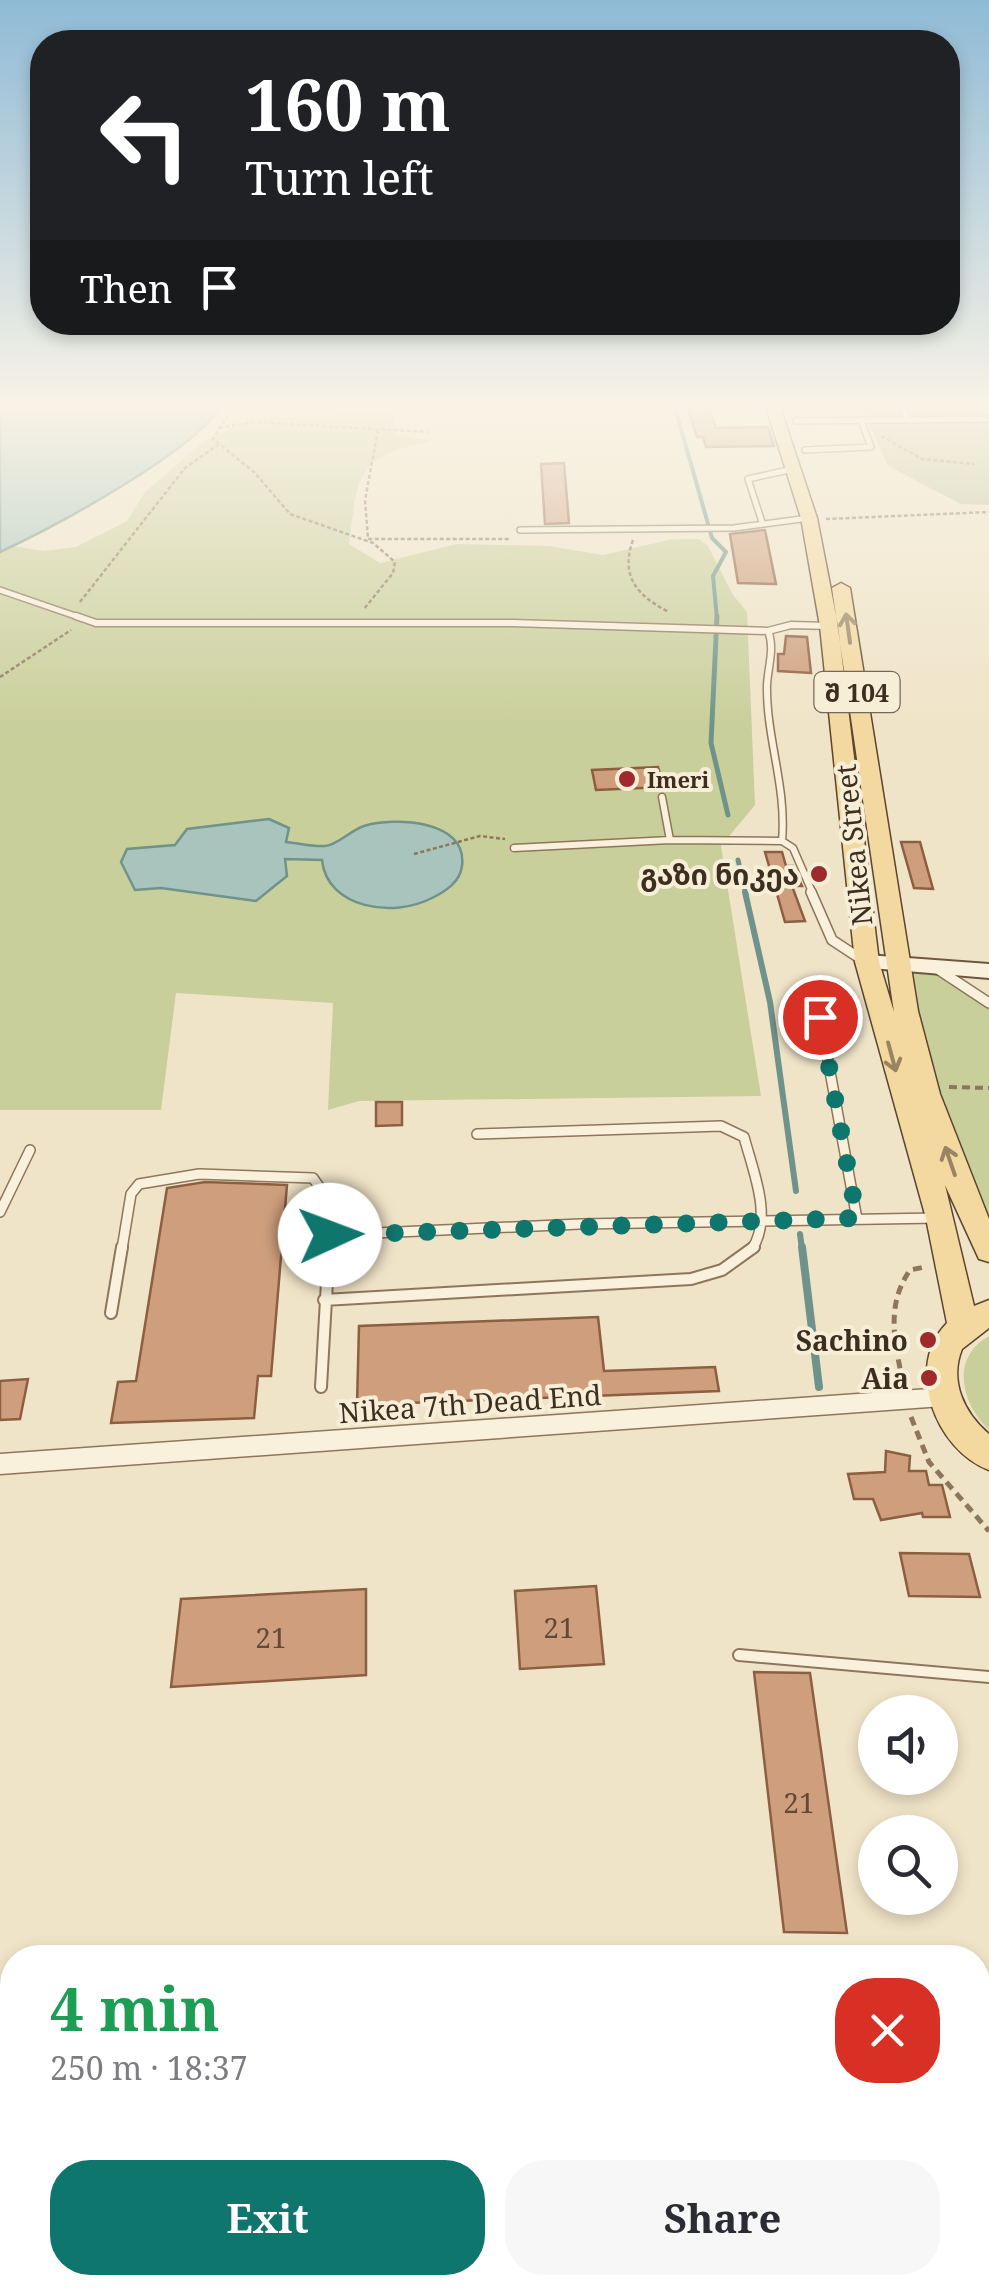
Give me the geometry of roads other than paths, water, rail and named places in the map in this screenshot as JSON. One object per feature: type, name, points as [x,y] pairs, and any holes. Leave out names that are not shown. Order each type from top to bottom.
[{"type":"main road","name":"Nikea Street","points":[[814,511],[867,962],[940,1218],[976,1319],[947,1342],[940,1368],[943,1397]]},
{"type":"main road","name":"Nikea Street","points":[[817,511],[848,625],[874,834],[899,967],[927,1087],[968,1211],[989,1250]]},
{"type":"main road","points":[[867,962],[989,972]]},
{"type":"main road","points":[[943,1397],[959,1426],[989,1455]]},
{"type":"street","name":"Nikea 7th Dead End","points":[[0,1464],[943,1397]]},
{"type":"lane","points":[[758,511],[762,522]]},
{"type":"lane","points":[[520,530],[734,528],[818,518]]},
{"type":"lane","points":[[0,590],[96,623],[682,625],[768,631],[790,626],[829,626]]},
{"type":"lane","points":[[768,631],[773,643],[768,658],[768,725],[788,813],[782,841]]},
{"type":"lane","points":[[662,797],[670,840]]},
{"type":"lane","points":[[514,848],[670,840],[782,841],[793,848],[832,940],[850,956],[867,962]]},
{"type":"lane","points":[[939,970],[989,1004]]},
{"type":"lane","points":[[820,1017],[857,1218]]},
{"type":"lane","points":[[324,1300],[691,1279],[728,1272],[750,1256],[765,1219],[744,1137],[736,1130],[721,1126],[477,1134]]},
{"type":"lane","points":[[0,1212],[30,1150]]},
{"type":"lane","points":[[111,1313],[131,1194],[142,1182],[170,1176],[289,1174],[312,1178],[327,1198],[330,1235],[320,1387]]},
{"type":"lane","points":[[330,1235],[765,1219],[940,1218]]},
{"type":"lane","points":[[739,1655],[989,1677]]},
{"type":"water","points":[[0,511],[79,511],[53,525],[0,552]]},
{"type":"water","points":[[269,819],[289,828],[286,842],[320,846],[377,823],[426,825],[453,839],[461,850],[461,872],[452,885],[432,898],[382,908],[349,899],[336,889],[322,860],[285,859],[287,876],[256,901],[161,888],[135,890],[121,862],[127,849],[175,845],[187,829]]},
{"type":"waterway","points":[[704,511],[712,538],[726,552],[713,576],[717,618]]},
{"type":"waterway","points":[[717,618],[711,743],[728,815]]},
{"type":"waterway","points":[[738,860],[746,894]]},
{"type":"waterway","points":[[745,892],[770,1002],[796,1191]]},
{"type":"waterway","points":[[800,1234],[802,1249]]},
{"type":"waterway","points":[[802,1247],[819,1387]]},
{"type":"place","name":"Imeri","points":[[627,779]]},
{"type":"place","name":"გაზი ნიკეა","points":[[819,874]]},
{"type":"place","name":"Sachino","points":[[928,1340]]},
{"type":"place","name":"Aia","points":[[929,1378]]}]
